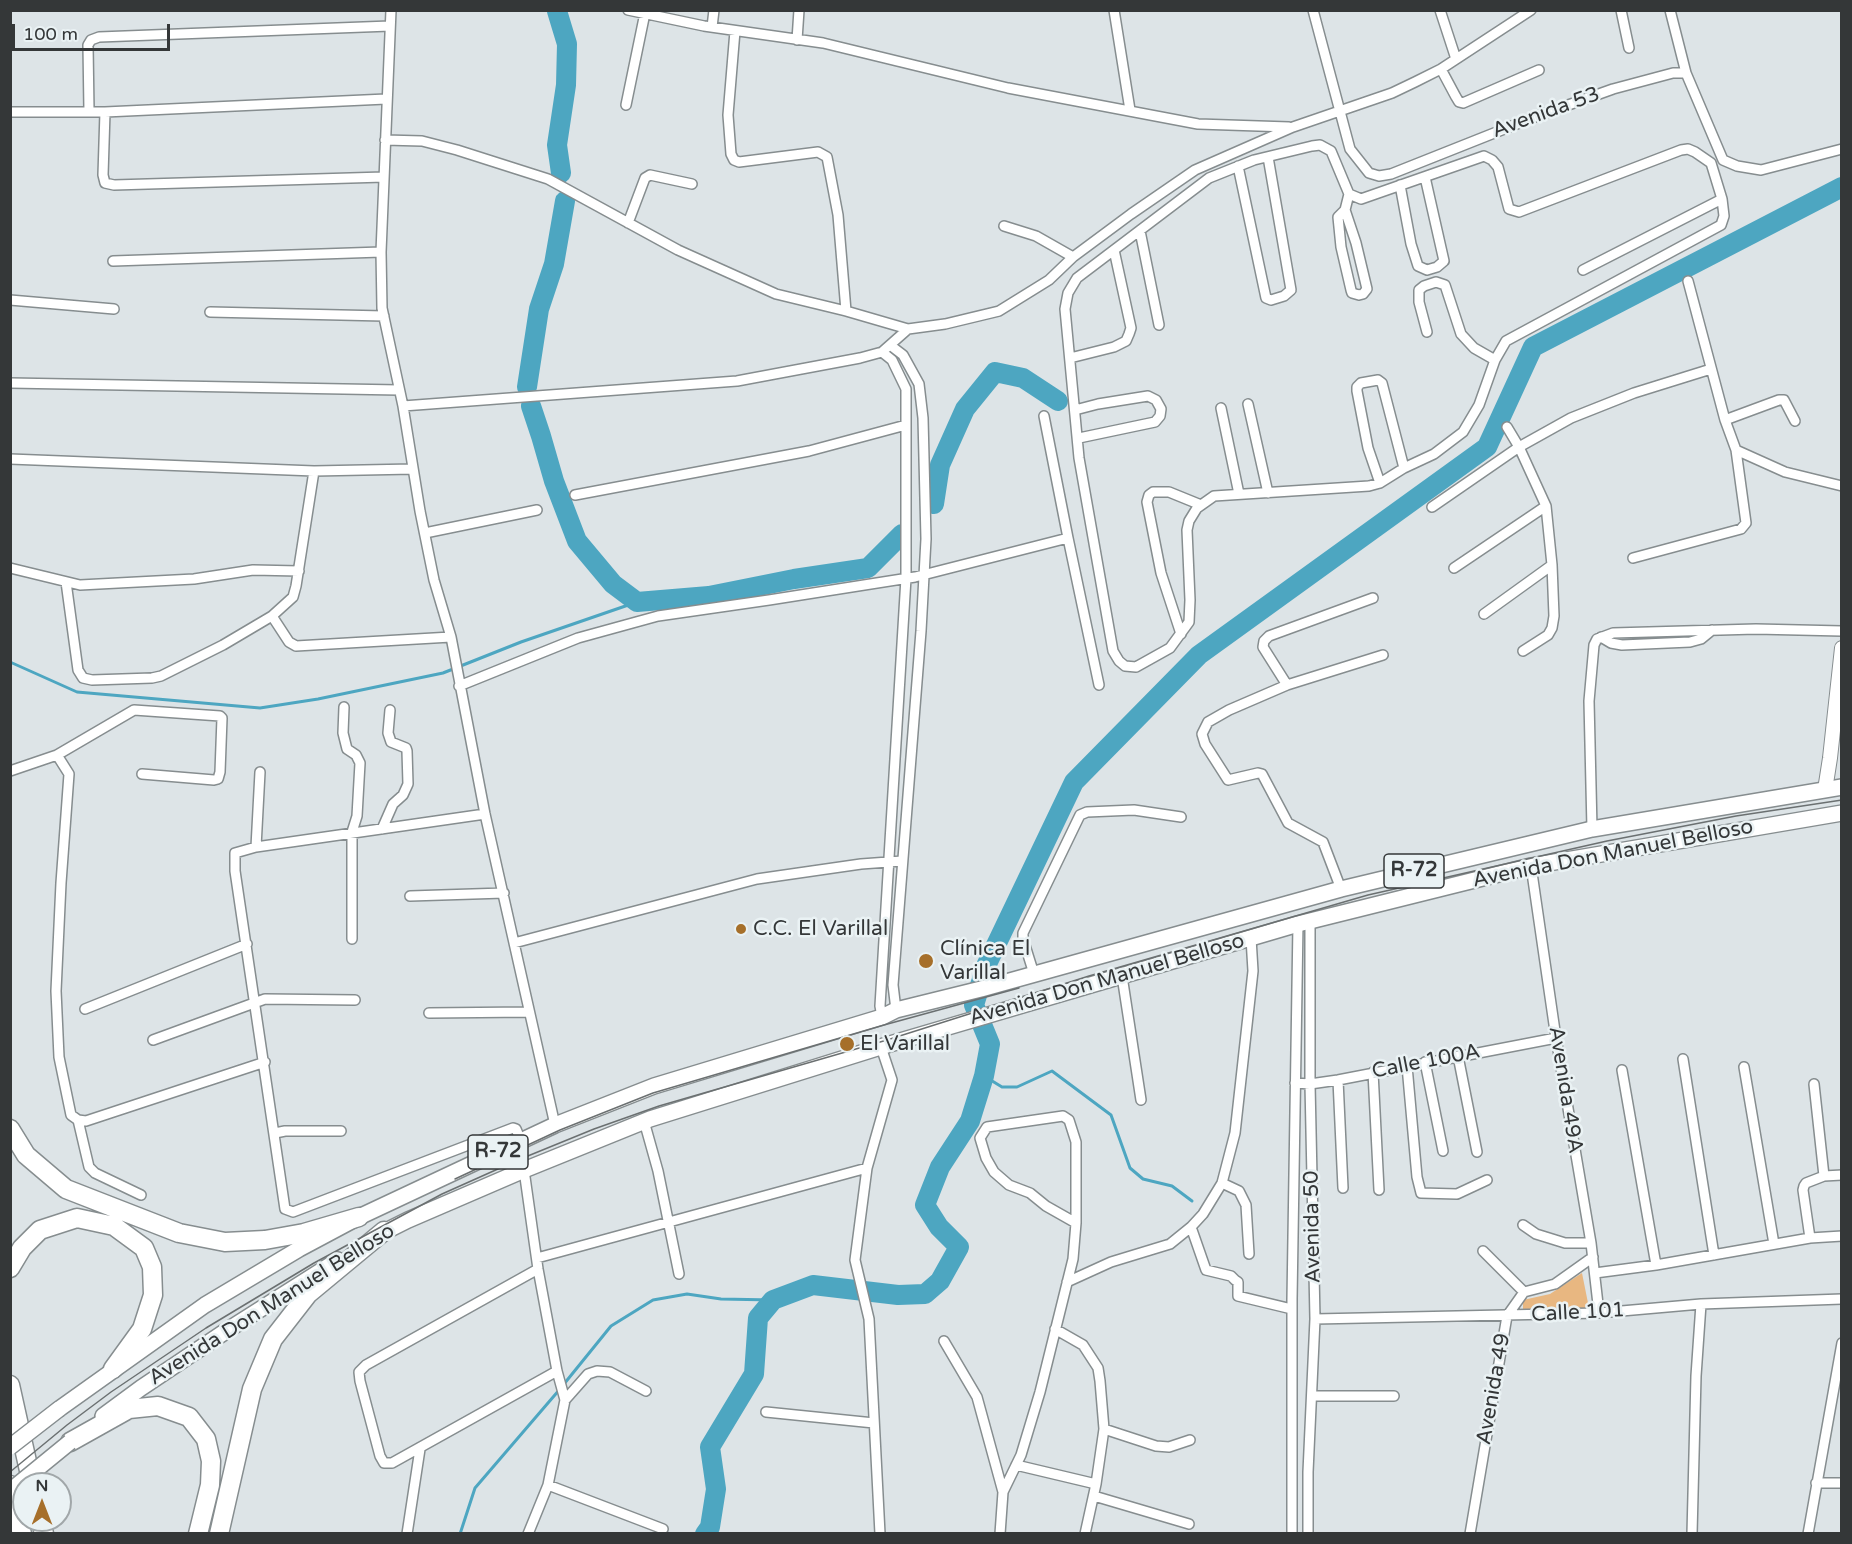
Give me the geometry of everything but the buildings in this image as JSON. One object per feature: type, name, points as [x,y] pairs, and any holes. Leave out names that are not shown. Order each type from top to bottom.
[{"type":"highway","points":[[10,1129],[26,1155],[66,1189],[179,1233],[225,1242],[265,1240],[303,1233],[359,1217]]},
{"type":"highway","points":[[10,1268],[22,1248],[40,1230],[77,1218],[114,1226],[144,1248],[152,1267],[153,1295],[142,1329],[113,1369]]},
{"type":"highway","points":[[219,1533],[252,1389],[273,1339],[308,1294],[384,1231]]},
{"type":"highway","points":[[10,1385],[29,1472]]},
{"type":"highway","points":[[70,1442],[129,1409],[158,1406],[189,1417],[206,1439],[211,1461],[210,1485],[198,1533]]},
{"type":"highway","points":[[10,1485],[22,1533]]},
{"type":"main road","name":"Avenida Don Manuel Belloso","points":[[10,1447],[59,1408],[205,1305],[299,1249],[359,1217],[555,1125],[654,1086],[882,1017],[896,1010],[1341,889],[1592,828],[1842,787]]},
{"type":"main road","name":"Avenida Don Manuel Belloso","points":[[10,1491],[150,1381],[384,1231],[644,1121],[881,1047],[1304,922],[1531,866],[1842,813]]},
{"type":"street","points":[[391,10],[381,252],[384,316],[403,406],[434,580],[451,637],[485,814],[555,1125]]},
{"type":"street","points":[[628,10],[735,31],[823,43],[1008,88],[1198,124],[1293,127]]},
{"type":"street","points":[[712,27],[714,10]]},
{"type":"street","points":[[797,40],[799,10]]},
{"type":"street","points":[[1114,10],[1130,110]]},
{"type":"street","name":"Avenida 53","points":[[1313,10],[1350,149],[1369,173],[1379,176],[1391,174],[1532,117],[1613,88],[1673,73],[1686,73]]},
{"type":"street","points":[[1440,10],[1456,59]]},
{"type":"street","points":[[385,140],[431,144],[548,179],[678,250],[776,294],[908,329],[945,324],[999,310],[1049,280],[1073,257],[1195,170],[1293,127],[1392,93],[1441,69],[1531,10]]},
{"type":"street","points":[[1621,10],[1629,48]]},
{"type":"street","points":[[1670,10],[1686,73],[1723,160]]},
{"type":"street","points":[[626,105],[645,13]]},
{"type":"street","points":[[89,111],[88,45],[91,40],[99,37],[390,26]]},
{"type":"street","points":[[735,31],[728,115],[731,154],[734,160],[739,162],[818,152],[826,157],[838,215],[846,311]]},
{"type":"street","points":[[1441,69],[1459,102],[1463,103],[1539,70]]},
{"type":"street","points":[[10,112],[105,112],[386,99]]},
{"type":"street","points":[[105,112],[103,175],[105,183],[114,185],[384,177]]},
{"type":"street","points":[[1345,210],[1356,243],[1366,289],[1364,294],[1352,293],[1341,247],[1338,217],[1345,210],[1349,194],[1331,151],[1320,145],[1268,157],[1209,178],[1077,278],[1068,293],[1065,309],[1079,438],[1079,458],[1113,651],[1125,666],[1136,667],[1170,648],[1189,622],[1187,530],[1189,521],[1197,508],[1214,496],[1369,486],[1380,483],[1434,453],[1463,432],[1479,405],[1495,360],[1506,341],[1721,225],[1724,216],[1722,199],[1711,163],[1688,149],[1519,212],[1509,209],[1498,167],[1484,156],[1361,199],[1349,194]]},
{"type":"street","points":[[1334,158],[1350,149]]},
{"type":"street","points":[[1711,163],[1723,160],[1737,166],[1761,170],[1842,149]]},
{"type":"street","points":[[1238,166],[1266,298],[1271,300],[1284,296],[1290,290],[1268,157]]},
{"type":"street","points":[[628,223],[645,178],[650,175],[692,184]]},
{"type":"street","points":[[1400,185],[1411,244],[1418,266],[1427,270],[1437,267],[1444,261],[1425,177]]},
{"type":"street","points":[[1583,270],[1722,199]]},
{"type":"street","points":[[1004,226],[1036,236],[1073,257]]},
{"type":"street","points":[[1140,231],[1159,325]]},
{"type":"street","points":[[1070,358],[1114,347],[1126,341],[1129,334],[1131,328],[1114,250]]},
{"type":"street","points":[[112,261],[381,252]]},
{"type":"street","points":[[1633,558],[1741,529],[1746,523],[1736,450],[1725,420],[1688,281]]},
{"type":"street","points":[[1427,332],[1419,302],[1419,290],[1436,282],[1445,285],[1461,334],[1474,348],[1495,360]]},
{"type":"street","points":[[10,300],[114,309]]},
{"type":"street","points":[[210,312],[384,316]]},
{"type":"street","points":[[403,406],[737,381],[882,352],[908,329]]},
{"type":"street","points":[[890,345],[903,356],[919,384],[923,418],[926,539],[893,985],[896,1010]]},
{"type":"street","points":[[882,352],[892,360],[906,389],[906,578],[880,1006],[882,1017]]},
{"type":"street","points":[[1432,507],[1519,447],[1571,418],[1634,393],[1711,369]]},
{"type":"street","points":[[1380,483],[1368,448],[1357,391],[1361,383],[1378,380],[1382,383],[1404,468]]},
{"type":"street","points":[[10,383],[399,390]]},
{"type":"street","points":[[1075,410],[1148,396],[1156,400],[1161,409],[1160,416],[1155,422],[1079,438]]},
{"type":"street","points":[[1725,420],[1784,400],[1795,421]]},
{"type":"street","points":[[1248,404],[1268,493]]},
{"type":"street","points":[[1221,408],[1239,494]]},
{"type":"street","points":[[1044,416],[1099,685]]},
{"type":"street","points":[[575,495],[809,451],[906,425]]},
{"type":"street","points":[[1507,427],[1519,447],[1546,506],[1552,565],[1554,616],[1552,628],[1548,635],[1523,651]]},
{"type":"street","points":[[1736,450],[1785,472],[1842,486]]},
{"type":"street","points":[[10,459],[314,471],[413,469]]},
{"type":"street","points":[[66,582],[78,670],[83,678],[92,680],[161,676],[223,645],[272,616],[292,597],[299,572],[314,471]]},
{"type":"street","points":[[1181,634],[1161,573],[1147,502],[1149,495],[1153,492],[1169,492],[1201,505]]},
{"type":"street","points":[[1454,568],[1546,506]]},
{"type":"street","points":[[425,533],[537,510]]},
{"type":"street","points":[[459,686],[578,638],[658,615],[906,578],[1068,538]]},
{"type":"street","points":[[1484,614],[1552,565]]},
{"type":"street","points":[[10,568],[80,585],[194,579],[253,570],[299,572]]},
{"type":"street","points":[[1287,685],[1263,647],[1264,641],[1269,636],[1373,598]]},
{"type":"street","points":[[272,616],[289,642],[296,646],[451,637]]},
{"type":"street","points":[[1592,828],[1589,701],[1594,645],[1601,637],[1613,633],[1755,628],[1842,631]]},
{"type":"street","points":[[1824,790],[1830,758],[1842,648]]},
{"type":"street","points":[[1341,889],[1323,842],[1288,824],[1262,774],[1228,780],[1205,744],[1202,734],[1208,722],[1287,685],[1383,655]]},
{"type":"street","points":[[344,707],[344,733],[347,749],[356,755],[360,764],[357,816],[352,832],[352,939]]},
{"type":"street","points":[[10,771],[57,755],[134,710],[220,716],[222,718],[218,778],[214,780],[141,774]]},
{"type":"street","points":[[382,829],[393,804],[403,795],[408,784],[406,748],[391,742],[388,733],[390,710]]},
{"type":"street","points":[[57,755],[69,774],[56,991],[59,1057],[71,1115],[78,1120],[86,1121],[265,1062]]},
{"type":"street","points":[[256,847],[260,772]]},
{"type":"street","points":[[1035,974],[1023,933],[1080,815],[1087,812],[1134,810],[1181,817]]},
{"type":"street","points":[[485,814],[256,847],[234,853],[235,871],[285,1209],[293,1212],[513,1128],[516,1129],[521,1141]]},
{"type":"street","points":[[514,943],[739,883],[861,864],[902,861]]},
{"type":"street","name":"Avenida 49A","points":[[1531,866],[1556,1038],[1593,1257],[1599,1313]]},
{"type":"street","points":[[410,896],[504,893]]},
{"type":"street","name":"Avenida 50","points":[[1292,1533],[1295,1083],[1304,922]]},
{"type":"street","name":"Avenida 50","points":[[1304,922],[1315,1319],[1308,1472],[1308,1533]]},
{"type":"street","points":[[1067,1282],[1110,1262],[1170,1244],[1203,1214],[1222,1183],[1234,1133],[1253,971],[1251,938]]},
{"type":"street","points":[[85,1009],[247,944]]},
{"type":"street","points":[[1122,976],[1141,1100]]},
{"type":"street","points":[[153,1040],[265,999],[355,1000]]},
{"type":"street","points":[[429,1013],[529,1012]]},
{"type":"street","name":"Calle 100A","points":[[1295,1083],[1310,1084],[1338,1080],[1556,1038]]},
{"type":"street","points":[[880,1533],[869,1318],[855,1260],[867,1168],[892,1080],[881,1047]]},
{"type":"street","points":[[1458,1056],[1477,1152]]},
{"type":"street","points":[[1683,1059],[1714,1255]]},
{"type":"street","points":[[1425,1062],[1443,1151]]},
{"type":"street","points":[[1407,1066],[1417,1177],[1421,1193],[1457,1194],[1487,1180]]},
{"type":"street","points":[[1743,1067],[1774,1244]]},
{"type":"street","points":[[1622,1071],[1656,1265]]},
{"type":"street","points":[[1373,1072],[1379,1190]]},
{"type":"street","points":[[1338,1080],[1343,1188]]},
{"type":"street","points":[[1814,1083],[1824,1176]]},
{"type":"street","points":[[1003,1492],[1022,1455],[1073,1259],[1076,1223],[1076,1142],[1070,1120],[1063,1116],[987,1127],[980,1138],[986,1158],[994,1172],[1009,1185],[1030,1193],[1046,1206],[1076,1223]]},
{"type":"street","points":[[78,1120],[89,1167],[94,1173],[141,1195]]},
{"type":"street","points":[[644,1121],[658,1172],[679,1274]]},
{"type":"street","points":[[275,1133],[341,1131]]},
{"type":"street","points":[[537,1258],[867,1168]]},
{"type":"street","points":[[524,1170],[538,1269],[564,1397],[548,1485],[528,1533]]},
{"type":"street","points":[[1810,1238],[1803,1190],[1806,1183],[1824,1176],[1842,1175]]},
{"type":"street","points":[[1222,1183],[1239,1191],[1246,1205],[1249,1254]]},
{"type":"street","points":[[1523,1225],[1536,1234],[1564,1244],[1591,1244]]},
{"type":"street","points":[[1191,1227],[1206,1270],[1231,1276],[1238,1282],[1238,1296],[1292,1309]]},
{"type":"street","points":[[1595,1273],[1656,1265],[1810,1238],[1842,1236]]},
{"type":"street","points":[[1483,1251],[1524,1292],[1555,1284],[1593,1257]]},
{"type":"street","points":[[538,1269],[366,1365],[359,1372],[360,1381],[377,1445],[384,1462],[392,1463],[558,1375]]},
{"type":"street","name":"Avenida 49","points":[[1470,1533],[1507,1316],[1524,1292]]},
{"type":"street","name":"Calle 101","points":[[1315,1319],[1599,1313],[1701,1305],[1842,1299]]},
{"type":"street","points":[[1692,1533],[1696,1376],[1701,1305]]},
{"type":"street","points":[[1055,1329],[1083,1345],[1098,1368],[1104,1429],[1094,1496],[1085,1533]]},
{"type":"street","points":[[944,1341],[977,1397],[1003,1492],[1000,1533]]},
{"type":"street","points":[[1808,1533],[1816,1483],[1836,1393],[1842,1343]]},
{"type":"street","points":[[564,1397],[588,1374],[597,1371],[610,1372],[646,1390]]},
{"type":"street","points":[[1312,1396],[1394,1396]]},
{"type":"street","points":[[766,1412],[874,1423]]},
{"type":"street","points":[[1104,1429],[1156,1446],[1168,1447],[1190,1440]]},
{"type":"street","points":[[407,1533],[420,1449]]},
{"type":"street","points":[[1016,1465],[1096,1484]]},
{"type":"street","points":[[1816,1483],[1842,1483]]},
{"type":"street","points":[[548,1485],[663,1529]]},
{"type":"street","points":[[1094,1496],[1189,1524]]},
{"type":"shaded area","points":[[1582,1273],[1589,1308],[1523,1309],[1523,1300],[1550,1294]]},
{"type":"waterway","points":[[557,11],[567,44],[566,85],[557,145],[561,173]]},
{"type":"waterway","points":[[705,1534],[710,1527],[716,1489],[710,1447],[754,1374],[758,1318],[773,1300],[813,1285],[898,1295],[925,1294],[940,1281],[959,1247],[939,1227],[925,1205],[940,1167],[970,1121],[984,1076],[990,1044],[974,1005],[986,966],[1074,782],[1199,655],[1487,447],[1533,347],[1842,187]]},
{"type":"waterway","points":[[527,387],[539,309],[554,264],[565,201]]},
{"type":"waterway","points":[[934,504],[940,465],[965,409],[995,372],[1023,378],[1058,401]]},
{"type":"waterway","points":[[531,406],[554,481],[577,541],[613,584],[637,602],[709,596],[794,579],[868,568],[902,534]]},
{"type":"waterway","points":[[10,662],[77,692],[260,708],[318,699],[443,673],[521,642],[637,602]]},
{"type":"waterway","points":[[984,1076],[1002,1087],[1017,1087],[1052,1071],[1111,1115],[1130,1168],[1143,1179],[1172,1186],[1192,1201]]},
{"type":"waterway","points":[[564,1384],[611,1326],[653,1300],[687,1294],[721,1299],[773,1300]]},
{"type":"waterway","points":[[460,1534],[475,1488],[560,1389]]},
{"type":"tram line","points":[[10,1472],[111,1392],[206,1328],[314,1263],[442,1194],[594,1129],[659,1106],[887,1040],[1089,976],[1368,895],[1607,841],[1736,816],[1842,800]]},
{"type":"tram line","points":[[455,1179],[560,1130],[653,1093],[1019,988]]},
{"type":"place","name":"C.C. El Varillal","points":[[741,929]]},
{"type":"place","name":"Clínica El Varillal","points":[[926,961]]},
{"type":"place","name":"El Varillal","points":[[847,1044]]}]
